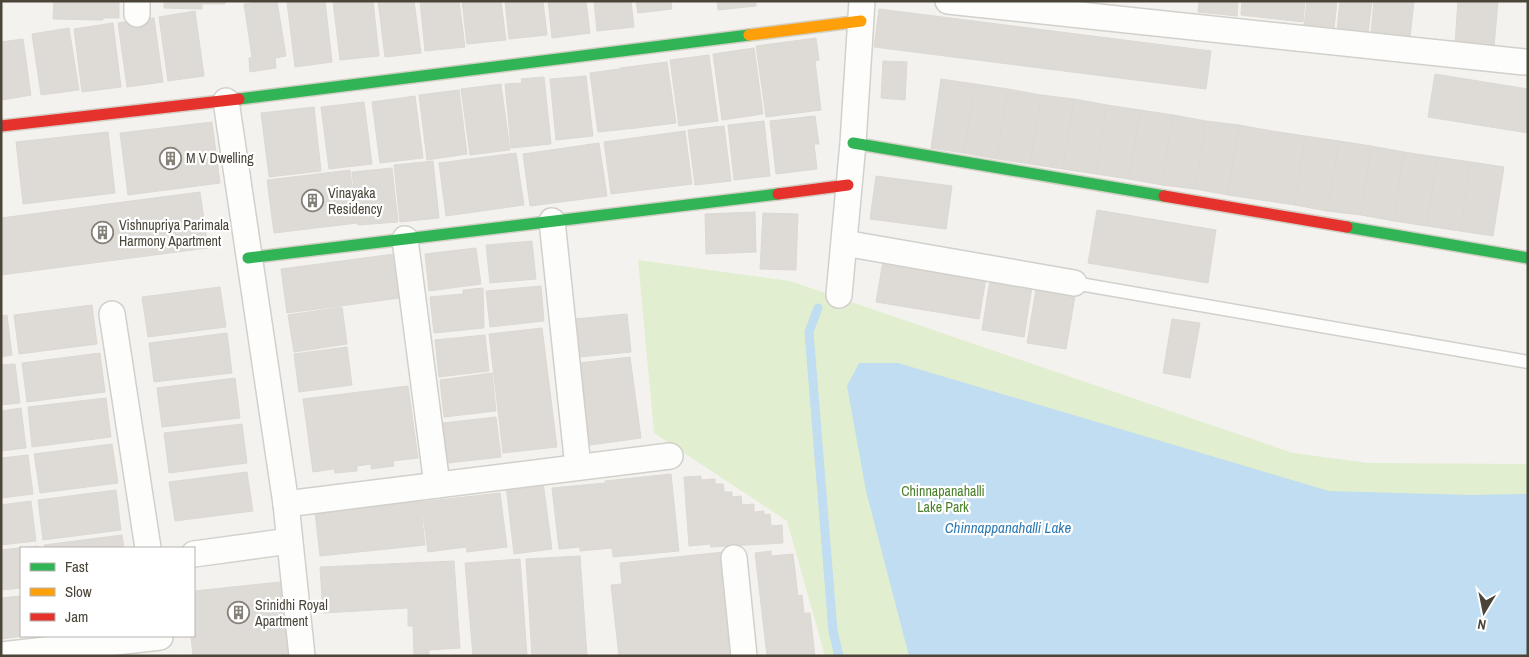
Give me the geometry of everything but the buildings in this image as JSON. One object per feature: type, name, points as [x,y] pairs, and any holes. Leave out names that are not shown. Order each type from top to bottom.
[{"type":"street","points":[[948,1],[1524,62]]},
{"type":"street","points":[[1,126],[226,101],[861,11],[853,144],[839,295]]},
{"type":"street","points":[[226,101],[286,504],[302,656]]},
{"type":"street","points":[[853,144],[1528,258]]},
{"type":"street","points":[[248,258],[848,185]]},
{"type":"street","points":[[552,221],[578,467]]},
{"type":"street","points":[[405,239],[437,485]]},
{"type":"street","points":[[844,243],[1074,283]]},
{"type":"street","points":[[112,314],[148,547]]},
{"type":"street","points":[[286,504],[670,456]]},
{"type":"street","points":[[195,554],[289,541]]},
{"type":"street","points":[[734,558],[744,656]]},
{"type":"street","points":[[1,656],[160,637]]},
{"type":"lane","points":[[1074,283],[1528,362]]},
{"type":"green space","name":"Chinnappanahalli Lake","points":[[638,260],[790,281],[1293,453],[1368,463],[1528,464],[1528,656],[825,656],[787,521],[654,433]]},
{"type":"water","name":"Chinnappanahalli Lake","points":[[859,363],[898,363],[1329,491],[1470,495],[1528,494],[1528,656],[909,656],[866,491],[847,386]]},
{"type":"waterway","points":[[818,308],[809,332],[833,631],[839,656]]},
{"type":"traffic: fast","points":[[239,99],[749,35]]},
{"type":"traffic: fast","points":[[853,143],[1164,196]]},
{"type":"traffic: fast","points":[[248,258],[778,194]]},
{"type":"traffic: fast","points":[[1347,227],[1528,258]]},
{"type":"traffic: slow","points":[[749,35],[861,21]]},
{"type":"traffic: jam","points":[[1,126],[239,99]]},
{"type":"traffic: jam","points":[[778,194],[848,185]]},
{"type":"traffic: jam","points":[[1164,196],[1347,227]]},
{"type":"place","name":"M V Dwelling","points":[[170,158]]},
{"type":"place","name":"Vinayaka Residency","points":[[312,201]]},
{"type":"place","name":"Vishnupriya Parimala Harmony Apartment","points":[[103,233]]},
{"type":"place","name":"Srinidhi Royal Apartment","points":[[239,613]]},
{"type":"park label","name":"Chinnapanahalli Lake Park","points":[[943,500]]}]
